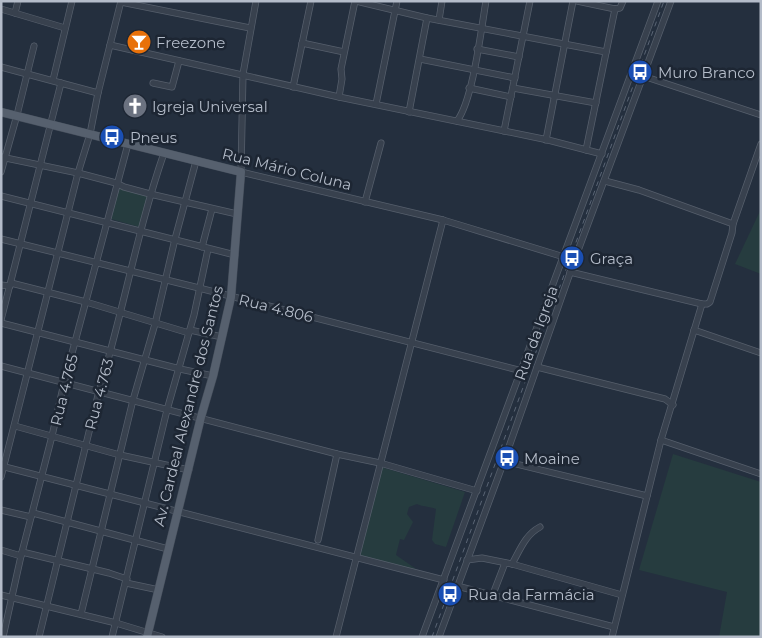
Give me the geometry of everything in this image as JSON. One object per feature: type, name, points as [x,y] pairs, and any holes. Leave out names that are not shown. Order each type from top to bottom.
[{"type":"main road","name":"Rua Mário Coluna","points":[[1,112],[241,172]]},
{"type":"main road","name":"Av. Cardeal Alexandre dos Santos","points":[[147,635],[201,417],[213,376],[231,297],[241,172]]},
{"type":"street","points":[[15,12],[18,1]]},
{"type":"street","points":[[53,80],[72,1]]},
{"type":"street","name":"Av. Cardeal Alexandre dos Santos","points":[[241,172],[243,74],[256,1]]},
{"type":"street","points":[[293,87],[311,1]]},
{"type":"street","points":[[339,97],[344,52],[356,1],[427,18],[606,52]]},
{"type":"street","points":[[376,104],[397,1]]},
{"type":"street","points":[[439,20],[442,1]]},
{"type":"street","points":[[457,121],[463,113],[470,88],[486,1]]},
{"type":"street","points":[[504,130],[530,1]]},
{"type":"street","points":[[546,140],[573,1]]},
{"type":"street","points":[[577,1],[615,9],[620,8],[623,1]]},
{"type":"street","name":"Rua da Igreja","points":[[422,637],[522,372],[658,1]]},
{"type":"street","name":"Rua da Igreja","points":[[439,637],[504,461],[520,411],[538,367],[570,272],[671,1]]},
{"type":"street","points":[[1,477],[78,173],[90,134],[98,93],[121,2],[250,28]]},
{"type":"street","points":[[1,9],[65,28]]},
{"type":"street","points":[[586,150],[615,9]]},
{"type":"street","points":[[408,112],[427,18]]},
{"type":"street","points":[[302,43],[344,52]]},
{"type":"street","points":[[110,45],[408,112],[504,130],[602,154]]},
{"type":"street","points":[[1,172],[3,157],[17,115],[34,46]]},
{"type":"street","points":[[477,49],[519,57]]},
{"type":"street","points":[[420,59],[515,78]]},
{"type":"street","points":[[153,84],[172,88],[179,61]]},
{"type":"street","points":[[1,67],[98,93]]},
{"type":"street","points":[[644,76],[761,115]]},
{"type":"street","points":[[61,82],[1,322],[180,370],[213,376]]},
{"type":"street","points":[[470,88],[511,97]]},
{"type":"street","points":[[513,88],[596,103]]},
{"type":"street","points":[[463,113],[465,122]]},
{"type":"street","points":[[366,202],[381,143]]},
{"type":"street","name":"Rua 4.765","points":[[2,637],[64,383],[116,183],[128,144]]},
{"type":"street","points":[[570,272],[702,304],[710,302],[761,144]]},
{"type":"street","name":"Rua 4.763","points":[[39,637],[98,391],[111,352],[140,230],[164,153]]},
{"type":"street","points":[[3,157],[78,173],[150,194],[237,214]]},
{"type":"street","points":[[81,614],[133,400],[155,324],[196,161]]},
{"type":"street","name":"Rua Mário Coluna","points":[[241,172],[443,220],[564,257]]},
{"type":"street","points":[[605,181],[638,190],[734,224]]},
{"type":"street","points":[[1,196],[31,202],[235,255]]},
{"type":"street","points":[[112,637],[167,410],[180,370],[199,288],[212,209]]},
{"type":"street","points":[[336,637],[443,220]]},
{"type":"street","name":"Rua 4.806","points":[[1,239],[522,372]]},
{"type":"street","points":[[1,284],[48,292],[155,324],[222,337]]},
{"type":"street","points":[[612,637],[661,440],[673,406],[702,304]]},
{"type":"street","points":[[694,330],[761,352]]},
{"type":"street","points":[[1,366],[337,454],[380,463],[477,491]]},
{"type":"street","points":[[538,367],[665,399],[673,406]]},
{"type":"street","points":[[665,399],[676,393]]},
{"type":"street","points":[[15,426],[120,455],[189,470]]},
{"type":"street","points":[[661,440],[761,474]]},
{"type":"street","points":[[318,540],[337,454]]},
{"type":"street","points":[[504,461],[648,496]]},
{"type":"street","points":[[2,467],[444,580]]},
{"type":"street","points":[[1,510],[67,522],[168,548]]},
{"type":"street","points":[[493,594],[509,563],[526,538],[532,531],[540,527]]},
{"type":"street","points":[[1,550],[92,569],[159,590]]},
{"type":"street","points":[[467,560],[482,558],[509,563],[622,595]]},
{"type":"street","points":[[457,586],[614,627]]},
{"type":"street","points":[[1,595],[116,623],[147,635],[162,637]]},
{"type":"green space","points":[[119,187],[148,194],[139,227],[111,219]]},
{"type":"green space","points":[[761,209],[761,274],[735,264]]},
{"type":"green space","points":[[673,454],[761,482],[761,637],[719,637],[727,592],[639,570]]},
{"type":"green space","points":[[381,467],[465,492],[446,547],[435,544],[432,540],[436,509],[417,504],[409,507],[407,514],[413,522],[404,540],[400,539],[396,555],[419,571],[356,557]]},
{"type":"railway","points":[[432,637],[664,1]]},
{"type":"place","name":"Freezone","points":[[139,42]]},
{"type":"place","name":"Muro Branco","points":[[640,72]]},
{"type":"place","name":"Igreja Universal","points":[[135,106]]},
{"type":"place","name":"Pneus","points":[[112,137]]},
{"type":"place","name":"Graça","points":[[572,258]]},
{"type":"place","name":"Moaine","points":[[507,458]]},
{"type":"place","name":"Rua da Farmácia","points":[[450,594]]}]
